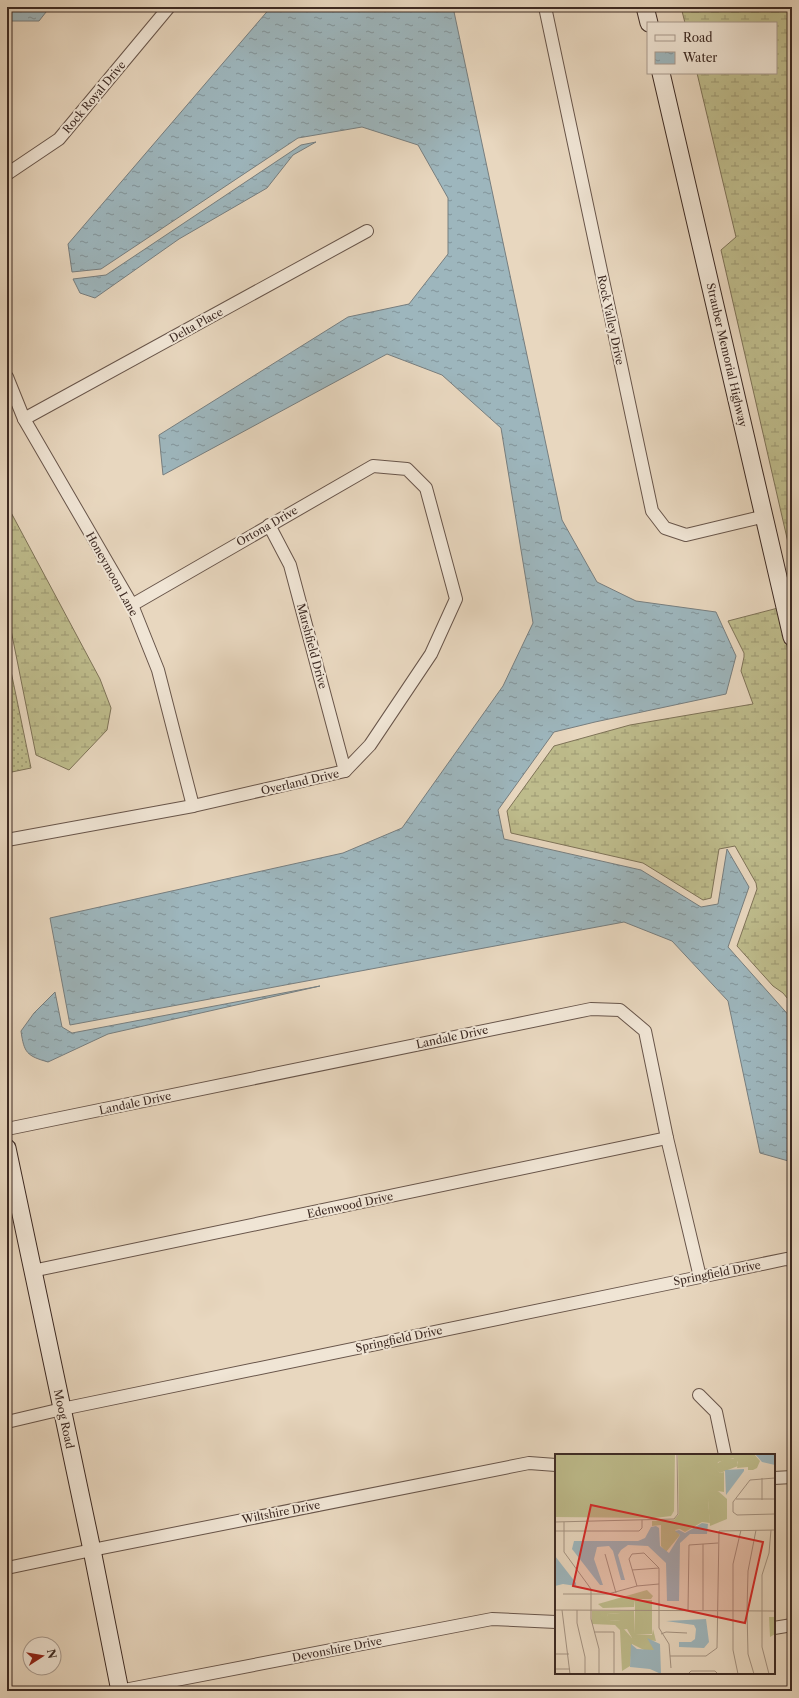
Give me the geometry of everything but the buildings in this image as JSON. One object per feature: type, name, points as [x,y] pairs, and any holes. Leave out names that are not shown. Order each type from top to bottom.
[{"type":"street","name":"Rock Royal Drive","points":[[7,174],[59,139],[169,7]]},
{"type":"street","name":"Rock Valley Drive","points":[[545,7],[652,511],[665,528],[686,535],[764,516]]},
{"type":"street","points":[[645,7],[649,22]]},
{"type":"street","name":"Strauber Memorial Highway","points":[[661,74],[792,637]]},
{"type":"street","name":"Delta Place","points":[[24,419],[367,231]]},
{"type":"street","name":"Honeymoon Lane","points":[[7,378],[24,419],[132,605],[158,670],[193,806]]},
{"type":"street","name":"Ortona Drive","points":[[132,605],[372,466],[407,469]]},
{"type":"street","name":"Overland Drive","points":[[7,840],[193,806],[345,771],[370,745],[431,654],[456,599],[426,488],[407,469]]},
{"type":"street","name":"Marshfield Drive","points":[[269,525],[290,565],[345,771]]},
{"type":"street","name":"Landale Drive","points":[[7,1129],[591,1009],[620,1010],[644,1031],[667,1138],[700,1277]]},
{"type":"street","name":"Edenwood Drive","points":[[32,1271],[667,1138]]},
{"type":"street","name":"Moog Road","points":[[7,1148],[92,1550],[119,1691]]},
{"type":"street","name":"Springfield Drive","points":[[7,1422],[62,1409],[786,1259],[792,1260]]},
{"type":"street","points":[[698,1395],[716,1412],[726,1454]]},
{"type":"street","name":"Wiltshire Drive","points":[[7,1568],[529,1463],[555,1465]]},
{"type":"street","points":[[775,1478],[792,1477]]},
{"type":"street","name":"Devonshire Drive","points":[[119,1691],[492,1620],[555,1622]]},
{"type":"street","points":[[775,1628],[792,1626]]},
{"type":"green space","points":[[681,7],[792,7],[792,560],[721,250],[736,237],[697,74],[777,74],[777,22],[685,22]]},
{"type":"green space","points":[[7,505],[100,679],[111,708],[107,730],[69,770],[36,755],[7,610]]},
{"type":"green space","points":[[778,608],[792,668],[792,1004],[783,993],[773,986],[737,946],[757,889],[756,883],[735,846],[719,849],[711,898],[703,900],[643,863],[511,833],[507,811],[554,746],[630,725],[753,704],[741,671],[744,653],[728,621]]},
{"type":"green space","points":[[7,652],[31,768],[7,773]]},
{"type":"water","points":[[7,7],[50,7],[39,21],[7,21]]},
{"type":"water","points":[[271,7],[453,7],[562,520],[597,582],[636,601],[716,612],[736,656],[726,694],[554,732],[498,810],[504,839],[641,870],[701,907],[718,904],[727,849],[749,887],[728,947],[792,1019],[792,1162],[760,1153],[728,1001],[672,941],[624,922],[70,1025],[50,918],[343,853],[402,828],[503,686],[533,623],[501,428],[442,375],[387,354],[163,475],[159,435],[348,317],[409,304],[448,254],[448,198],[418,145],[362,127],[298,138],[101,269],[72,272],[68,244]]},
{"type":"water","points":[[316,142],[293,155],[267,188],[179,239],[95,298],[80,293],[73,279],[106,275],[301,145]]},
{"type":"water","points":[[320,986],[108,1034],[48,1062],[35,1058],[31,1055],[25,1049],[22,1038],[21,1031],[34,1013],[55,992],[62,1027],[72,1033]]}]
